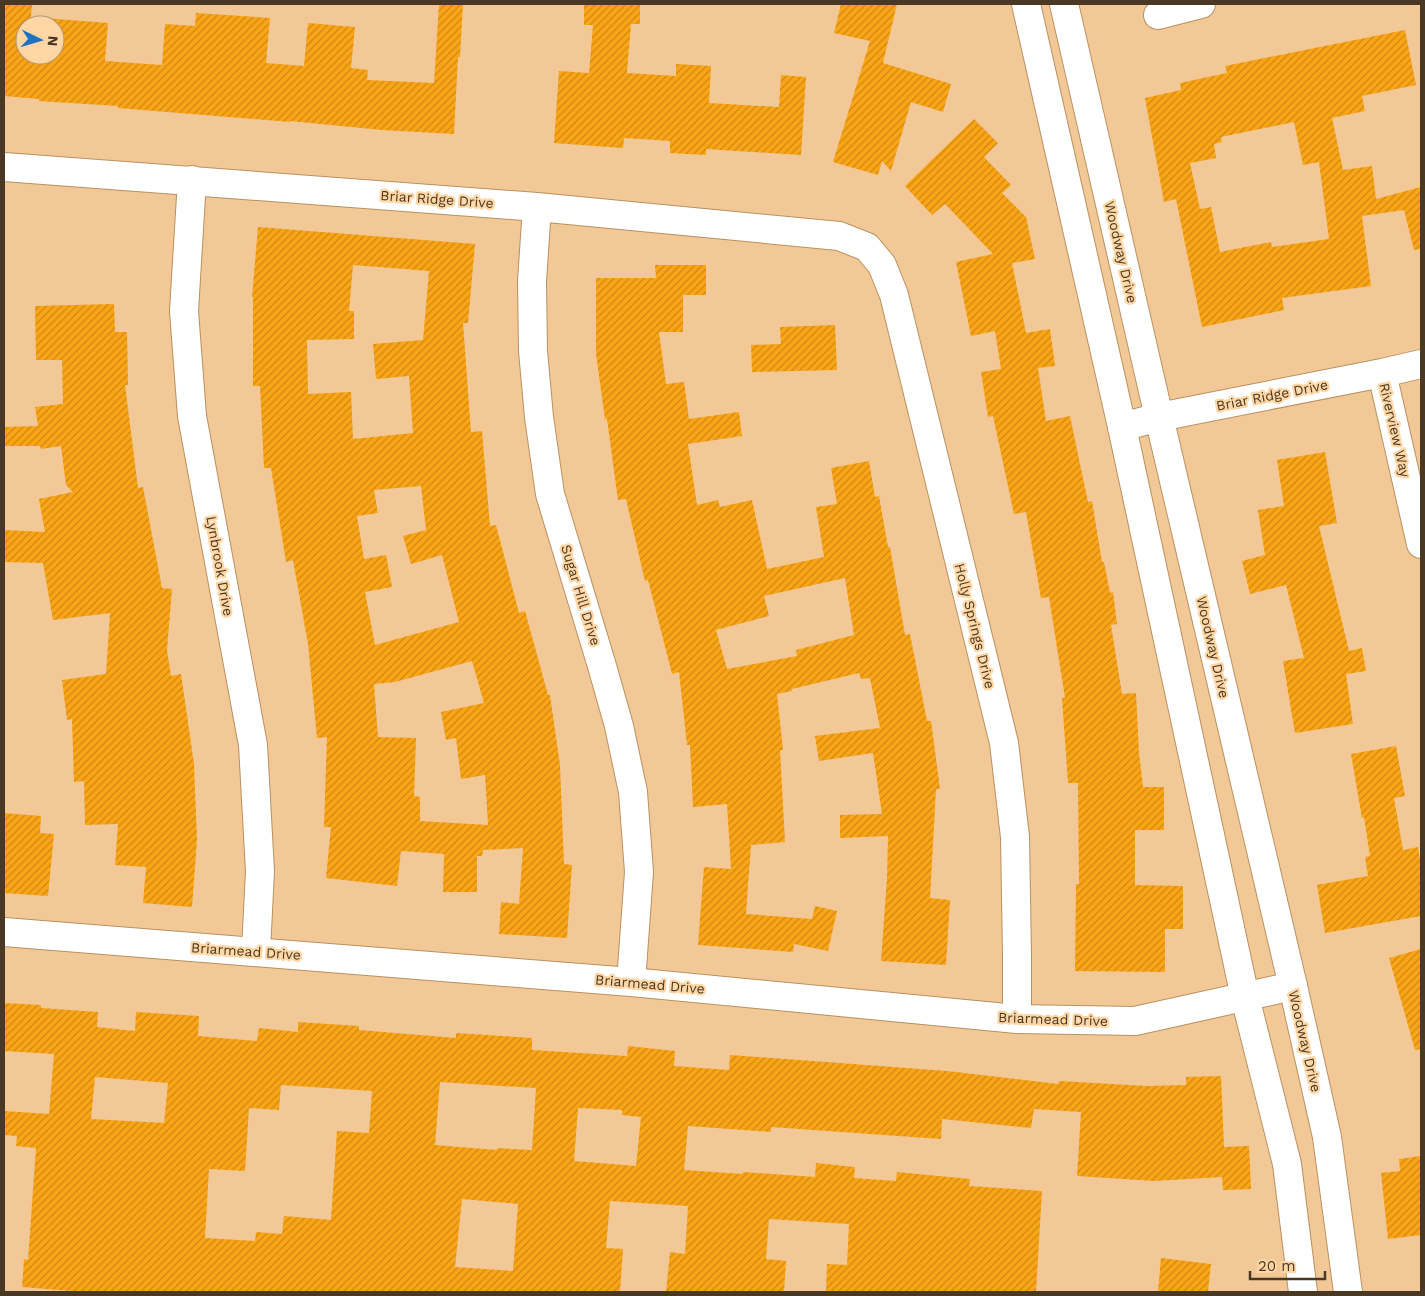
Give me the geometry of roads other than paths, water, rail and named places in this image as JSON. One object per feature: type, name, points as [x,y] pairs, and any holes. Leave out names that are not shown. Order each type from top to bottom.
[{"type":"street","points":[[1026,4],[1122,427],[1245,997],[1287,1164],[1303,1292]]},
{"type":"street","name":"Woodway Drive","points":[[1064,4],[1158,418],[1327,1137],[1348,1292]]},
{"type":"street","points":[[1158,15],[1201,4]]},
{"type":"street","name":"Briar Ridge Drive","points":[[4,167],[537,207],[839,236],[867,246]]},
{"type":"street","name":"Lynbrook Drive","points":[[192,180],[184,311],[192,416],[253,745],[260,871],[256,951]]},
{"type":"street","name":"Sugar Hill Drive","points":[[537,207],[532,281],[533,351],[550,494],[619,726],[633,792],[639,872],[631,982]]},
{"type":"street","name":"Holly Springs Drive","points":[[867,246],[882,265],[894,295],[1004,743],[1015,837],[1017,1020]]},
{"type":"street","name":"Briar Ridge Drive","points":[[1122,427],[1158,418],[1382,374],[1421,364]]},
{"type":"street","name":"Riverview Way","points":[[1382,374],[1421,544]]},
{"type":"street","name":"Briarmead Drive","points":[[4,932],[631,982],[1017,1020],[1135,1021],[1293,986]]}]
